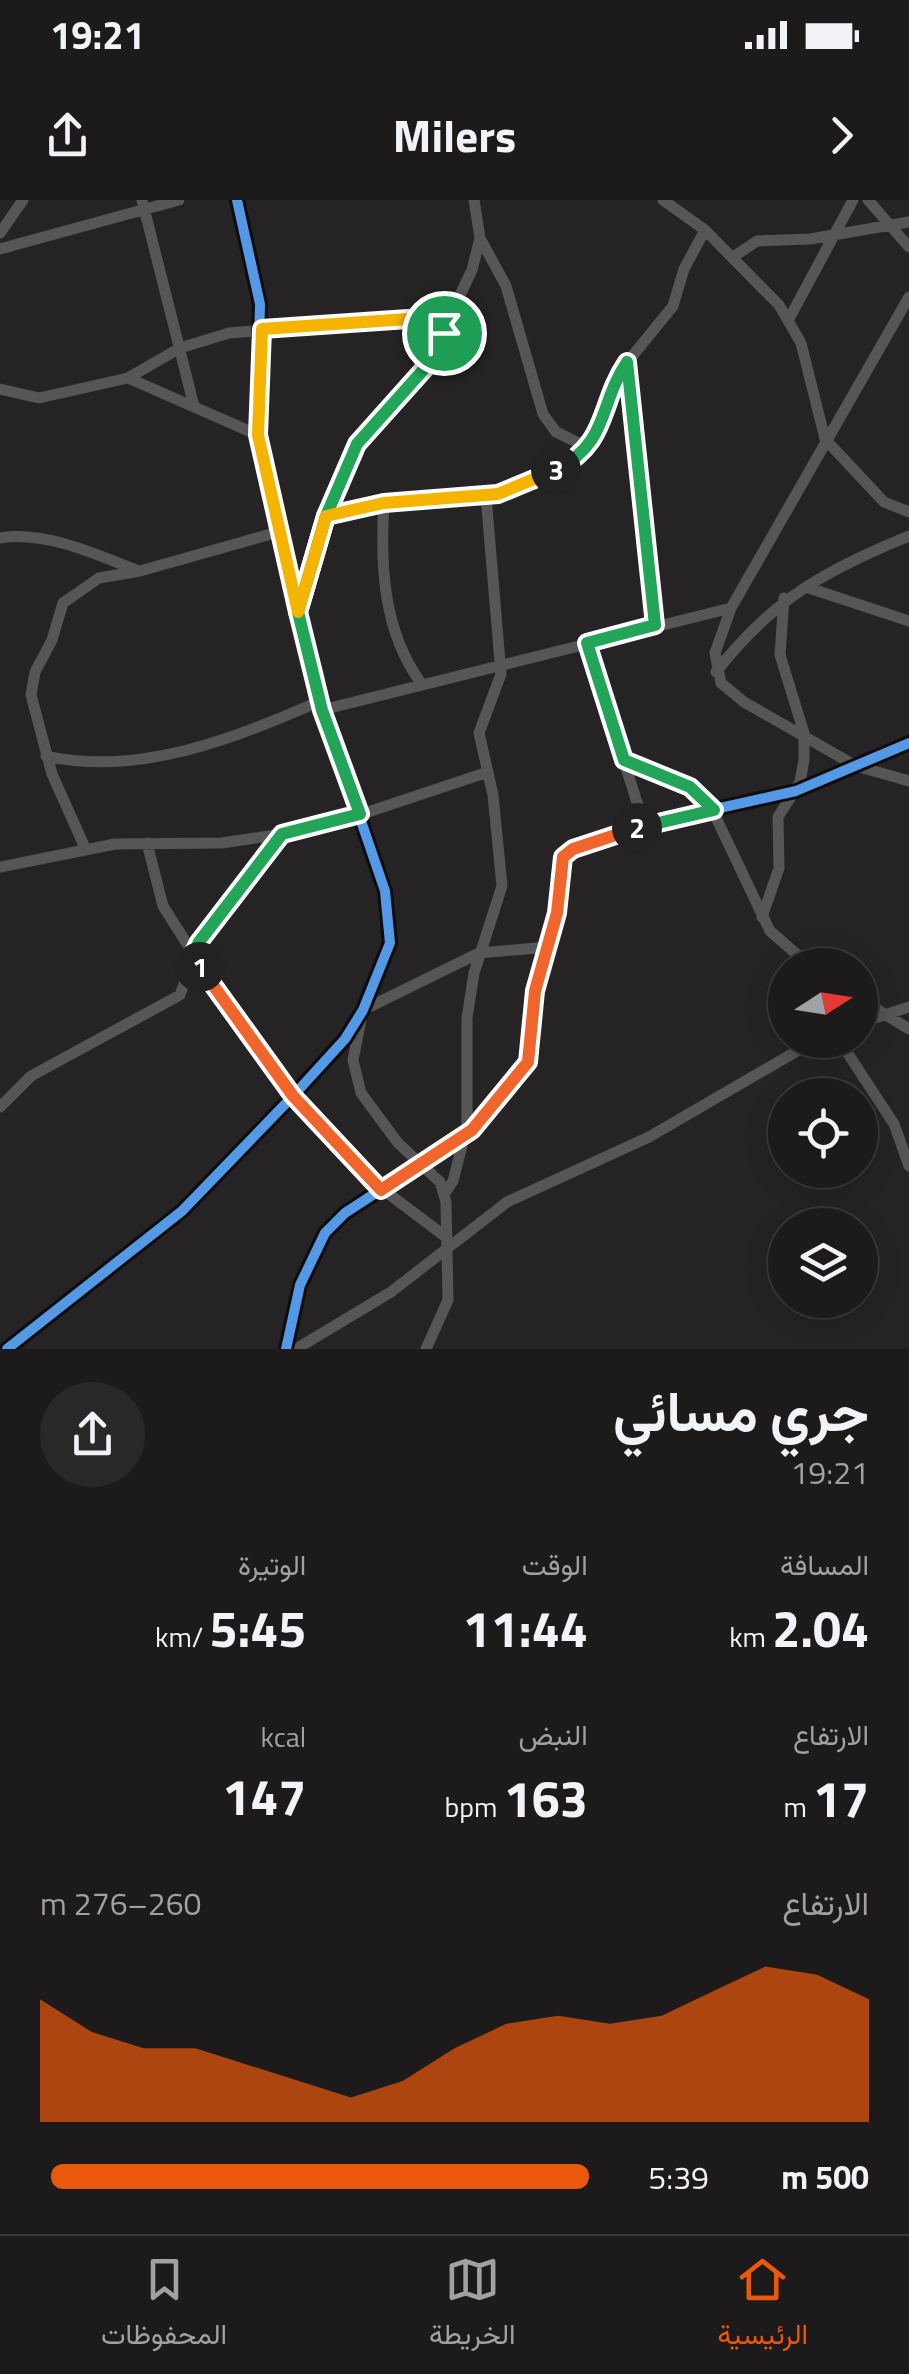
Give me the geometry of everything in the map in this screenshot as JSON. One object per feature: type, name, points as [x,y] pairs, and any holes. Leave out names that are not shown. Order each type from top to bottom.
[{"type":"street","points":[[0,233],[24,200]]},
{"type":"street","points":[[0,249],[143,204],[179,200]]},
{"type":"street","points":[[7,1349],[182,1211],[344,1039],[386,961],[391,926],[360,814],[321,706],[258,435],[262,329],[255,272],[236,200]]},
{"type":"street","points":[[298,612],[326,516],[357,444],[425,368],[476,262],[480,238],[474,200]]},
{"type":"street","points":[[663,200],[705,230],[789,319],[801,343],[825,439],[884,502],[909,512]]},
{"type":"street","points":[[789,319],[838,235],[852,200]]},
{"type":"street","points":[[868,200],[909,247]]},
{"type":"street","points":[[143,204],[194,406]]},
{"type":"street","points":[[732,256],[757,241],[838,235],[909,222]]},
{"type":"street","points":[[326,516],[384,503],[486,496],[536,481],[589,448],[627,362],[669,312],[689,257],[705,230]]},
{"type":"street","points":[[480,238],[506,286],[546,421],[556,432],[589,448]]},
{"type":"street","points":[[909,297],[731,608],[717,641],[716,672],[722,684],[744,702],[856,766],[909,781]]},
{"type":"street","points":[[0,389],[40,398],[128,378],[158,365],[180,348],[218,336],[262,329],[452,316]]},
{"type":"street","points":[[627,362],[655,625]]},
{"type":"street","points":[[128,378],[258,435]]},
{"type":"street","points":[[426,1349],[448,1300],[445,1193],[453,1181],[464,1136],[467,1018],[479,952],[497,912],[502,886],[479,729],[499,684],[501,662],[486,496]]},
{"type":"street","points":[[384,503],[381,544],[386,596],[401,652],[421,683]]},
{"type":"street","points":[[86,850],[46,756],[31,682],[52,640],[63,603],[99,578],[140,572],[278,532]]},
{"type":"street","points":[[716,672],[746,634],[784,598],[849,562],[909,536]]},
{"type":"street","points":[[0,538],[32,538],[95,553],[140,572]]},
{"type":"street","points":[[808,588],[909,622]]},
{"type":"street","points":[[762,917],[778,868],[778,817],[796,791],[803,771],[804,734],[780,654],[784,598]]},
{"type":"street","points":[[46,756],[102,763],[151,758],[321,706],[731,608]]},
{"type":"street","points":[[587,643],[644,826]]},
{"type":"street","points":[[286,1349],[300,1285],[324,1233],[345,1213],[464,1136],[504,1096],[528,1062],[535,991],[549,947],[563,857],[573,849],[644,826],[796,791],[909,743]]},
{"type":"street","points":[[624,760],[690,787],[714,810],[762,917],[787,948]]},
{"type":"street","points":[[0,867],[86,850],[147,843],[222,843],[282,834],[360,814],[488,772]]},
{"type":"street","points":[[0,1088],[27,1079],[180,995],[193,954],[282,834]]},
{"type":"street","points":[[147,843],[163,906],[238,1025],[293,1096],[381,1190],[446,1241]]},
{"type":"street","points":[[363,1010],[479,952],[549,947]]},
{"type":"street","points":[[878,1017],[909,1007]]},
{"type":"street","points":[[363,1010],[353,1060],[355,1078],[376,1116],[445,1193]]},
{"type":"street","points":[[878,1012],[909,1029]]},
{"type":"street","points":[[296,1349],[392,1292],[446,1241],[507,1202],[649,1137],[785,1058]]},
{"type":"street","points":[[851,1058],[894,1124],[909,1166]]},
{"type":"street","points":[[0,1106],[27,1079]]},
{"type":"cycle path","points":[[7,1349],[182,1211],[293,1096],[345,1039],[363,1010],[390,943],[385,891],[320,701],[262,462],[257,419],[260,304],[237,200]]},
{"type":"cycle path","points":[[286,1349],[300,1285],[325,1233],[345,1213],[472,1130],[521,1075],[532,1049],[535,991],[552,934],[565,854],[644,825],[796,791],[909,743]]},
{"type":"route","points":[[444,333],[425,368],[378,416],[357,444],[326,516],[298,612],[322,710],[360,814],[282,834],[193,954],[210,986],[293,1096],[381,1190],[472,1130],[521,1075],[532,1049],[535,991],[557,913],[561,862],[566,854],[644,826],[714,810],[690,787],[624,760],[587,643],[655,625],[653,576],[627,362],[589,448],[536,481],[486,496],[384,503],[326,516],[320,534],[298,612],[258,435],[262,329],[452,316],[444,333]]}]
